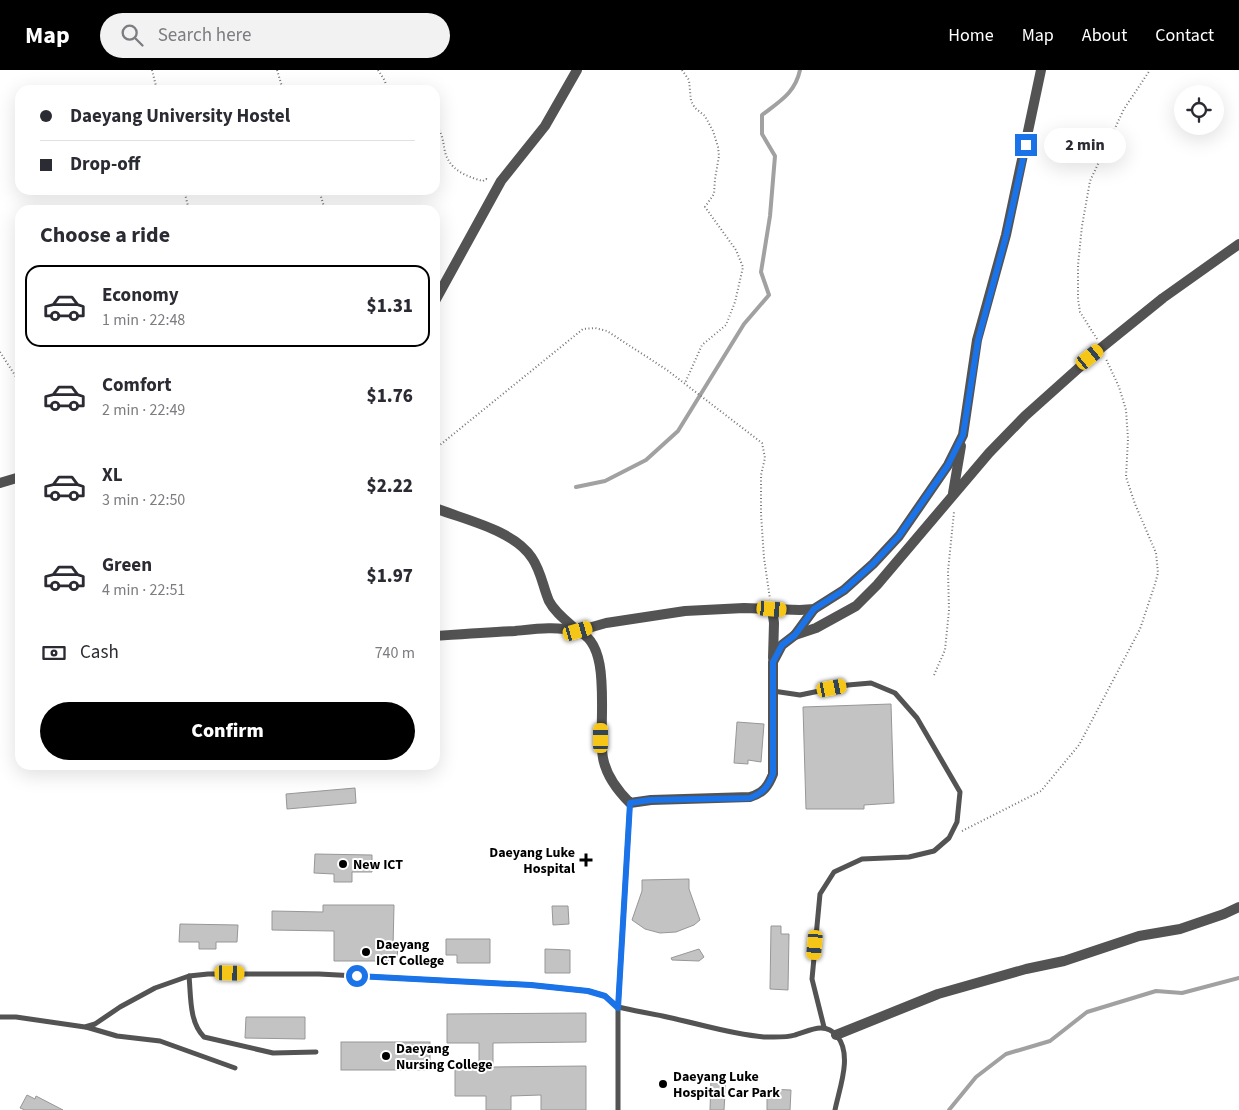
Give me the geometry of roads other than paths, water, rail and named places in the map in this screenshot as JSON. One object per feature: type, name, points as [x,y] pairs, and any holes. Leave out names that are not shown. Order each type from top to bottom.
[{"type":"street","points":[[440,292],[497,188],[545,126],[577,70]]},
{"type":"street","points":[[953,494],[978,340],[1006,236],[1041,70]]},
{"type":"street","points":[[795,635],[816,628],[856,606],[989,453],[1025,416],[1101,348],[1164,298],[1239,244]]},
{"type":"street","points":[[773,662],[782,645],[795,635],[814,609],[844,590],[873,564],[899,536],[948,465],[963,435]]},
{"type":"street","points":[[0,483],[15,478]]},
{"type":"street","points":[[440,510],[499,532],[518,543],[532,558],[550,602],[559,614],[591,642],[598,654],[601,681],[603,759],[620,794],[630,803],[650,800],[750,798],[760,794],[769,785],[773,774],[772,691],[774,623],[772,609]]},
{"type":"street","points":[[440,636],[556,628],[578,631],[606,623],[685,612],[744,608],[814,609]]},
{"type":"street","points":[[836,1035],[938,994],[1026,969],[1064,961],[1139,936],[1180,929],[1239,907]]},
{"type":"lane","points":[[772,691],[800,694],[848,685],[871,683],[894,693],[918,718],[960,792],[957,822],[949,838],[934,850],[909,856],[862,859],[834,872],[820,894],[812,979],[824,1027]]},
{"type":"lane","points":[[618,1110],[618,1008],[630,803]]},
{"type":"lane","points":[[85,1027],[95,1024],[136,997],[189,976],[230,973],[319,974],[531,985],[588,991],[605,996],[618,1008],[668,1017],[740,1035],[793,1036],[810,1028],[824,1027],[836,1035],[842,1046],[844,1057],[835,1110]]},
{"type":"lane","points":[[189,976],[194,1020],[197,1030],[204,1037],[272,1053],[316,1052]]},
{"type":"lane","points":[[0,1017],[85,1027],[117,1036],[160,1041],[236,1068]]},
{"type":"waterway","points":[[576,487],[605,481],[646,460],[678,431],[744,324],[769,295],[761,272],[770,216],[775,156],[762,134],[762,115],[791,91],[800,70]]},
{"type":"waterway","points":[[949,1110],[976,1077],[1006,1054],[1050,1041],[1087,1012],[1156,991],[1182,993],[1239,978]]},
{"type":"place","name":"Daeyang Luke Hospital","points":[[586,860]]},
{"type":"place","name":"New ICT","points":[[343,864]]},
{"type":"place","name":"Daeyang ICT College","points":[[366,952]]},
{"type":"place","name":"Daeyang Nursing College","points":[[386,1056]]},
{"type":"place","name":"Daeyang Luke Hospital Car Park","points":[[663,1084]]}]
